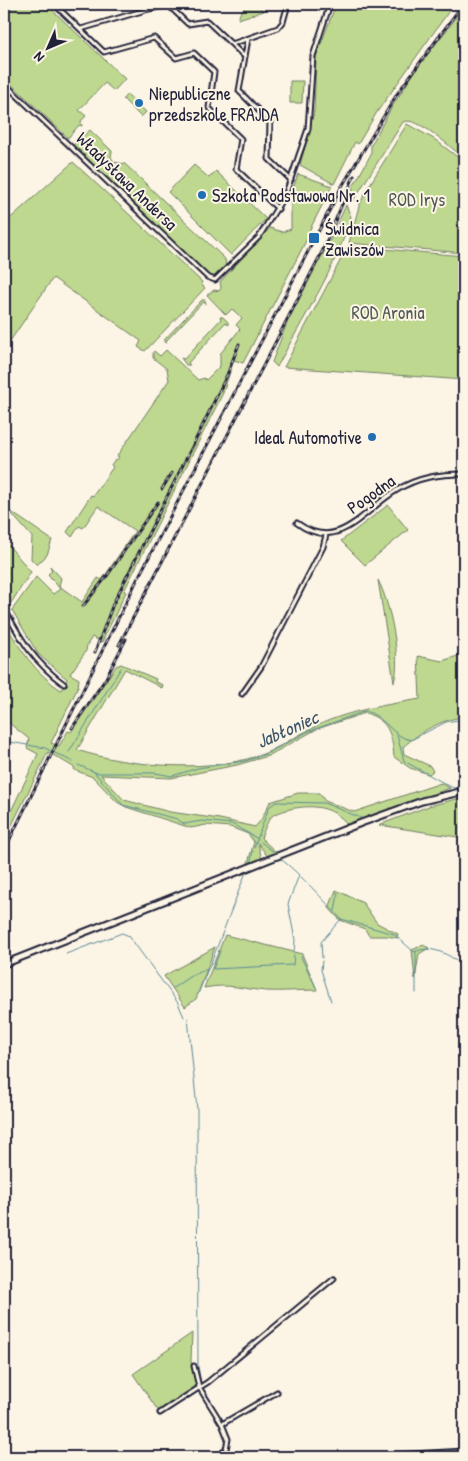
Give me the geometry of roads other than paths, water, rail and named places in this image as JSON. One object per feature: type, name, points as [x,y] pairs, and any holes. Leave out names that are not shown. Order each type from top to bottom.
[{"type":"main road","points":[[4,963],[361,823],[422,801],[464,791]]},
{"type":"street","points":[[54,4],[104,52],[154,38],[176,58],[194,53],[214,72],[209,108],[241,139],[236,169],[278,209],[291,180],[308,129],[312,56],[330,4]]},
{"type":"street","points":[[149,9],[152,4]]},
{"type":"street","points":[[80,29],[168,4],[188,24],[207,21],[245,56]]},
{"type":"street","points":[[232,44],[278,28],[283,22],[288,4]]},
{"type":"street","points":[[248,39],[239,91],[270,122],[269,160],[291,180]]},
{"type":"street","name":"Władysława Andersa","points":[[4,82],[208,278],[215,280],[232,264],[259,237],[278,209]]},
{"type":"street","name":"Pogodna","points":[[326,535],[336,534],[346,529],[396,490],[411,483],[434,476],[464,474]]},
{"type":"street","points":[[242,694],[264,661],[323,547],[326,535],[312,532],[297,523]]},
{"type":"street","points":[[4,610],[31,655],[49,673],[64,684]]},
{"type":"street","points":[[160,1414],[208,1382],[334,1278]]},
{"type":"street","points":[[194,1366],[199,1387],[222,1424],[228,1445],[218,1457]]},
{"type":"street","points":[[222,1424],[277,1392]]},
{"type":"street","points":[[362,1457],[464,1451]]},
{"type":"waterway","points":[[69,752],[121,668]]},
{"type":"waterway","name":"Jabłoniec","points":[[78,765],[97,773],[155,773],[172,776],[198,768],[245,761],[266,754],[307,732],[365,711],[378,717],[398,735],[411,740],[446,722],[464,719]]},
{"type":"waterway","points":[[397,735],[404,761],[453,788],[464,787]]},
{"type":"waterway","name":"Jabłoniec","points":[[4,741],[45,748],[73,762]]},
{"type":"waterway","points":[[94,772],[123,805],[177,819],[184,824],[202,821],[232,824],[258,839]]},
{"type":"waterway","points":[[254,848],[269,807],[276,802],[324,803],[361,818]]},
{"type":"waterway","points":[[261,842],[275,853]]},
{"type":"waterway","points":[[250,864],[253,851]]},
{"type":"waterway","points":[[281,859],[305,880],[341,919]]},
{"type":"waterway","points":[[173,988],[189,977],[209,968],[246,872]]},
{"type":"waterway","points":[[294,952],[295,940],[288,904],[299,875]]},
{"type":"waterway","points":[[335,911],[338,894],[336,892]]},
{"type":"waterway","points":[[322,958],[321,942],[341,919],[394,934],[414,952],[428,949],[434,950],[446,954],[464,965]]},
{"type":"waterway","points":[[66,954],[122,933],[129,936],[178,1003],[184,1017]]},
{"type":"waterway","points":[[220,951],[213,969],[293,965],[294,955]]},
{"type":"waterway","points":[[416,952],[416,993]]},
{"type":"waterway","points":[[301,957],[316,987]]},
{"type":"waterway","points":[[322,961],[321,970],[331,1001]]},
{"type":"waterway","points":[[198,994],[208,969]]},
{"type":"waterway","points":[[188,1018],[197,1109],[198,1366],[201,1384]]},
{"type":"railway","points":[[4,851],[137,580],[341,188],[397,94],[463,4]]},
{"type":"railway","points":[[119,645],[322,252],[354,176]]},
{"type":"railway","points":[[95,652],[113,604],[199,433],[227,375],[239,344]]},
{"type":"railway","points":[[162,489],[172,473]]},
{"type":"railway","points":[[83,606],[107,576],[158,502]]},
{"type":"railway","points":[[72,728],[106,678],[126,639]]},
{"type":"place","name":"Niepubliczne przedszkole FRAJDA","points":[[139,103]]},
{"type":"place","name":"Szkoła Podstawowa Nr. 1","points":[[202,195]]},
{"type":"place","name":"Świdnica Zawiszów","points":[[314,238]]},
{"type":"place","name":"Ideal Automotive","points":[[372,437]]},
{"type":"park label","name":"ROD Irys","points":[[417,199]]},
{"type":"park label","name":"ROD Aronia","points":[[388,312]]}]
